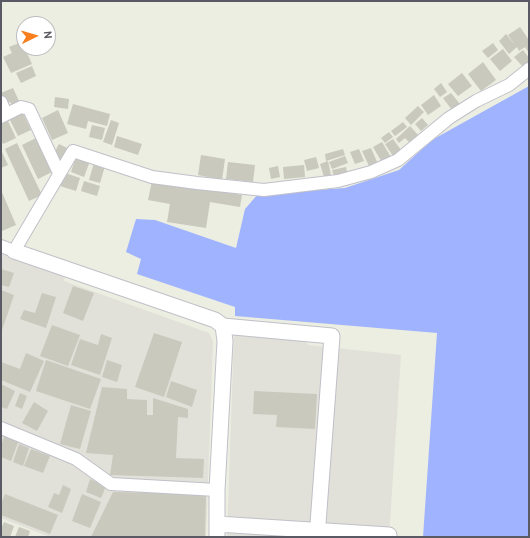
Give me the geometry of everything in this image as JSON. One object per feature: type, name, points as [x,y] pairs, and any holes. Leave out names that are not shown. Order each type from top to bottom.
[{"type":"street","points":[[317,534],[332,336],[223,326],[216,320],[8,248],[60,173],[73,151],[152,177],[197,183],[264,190],[338,180],[371,172],[398,160],[449,118],[476,101],[509,85],[529,70]]},
{"type":"street","points":[[1,102],[4,115],[21,108],[29,109],[60,173]]},
{"type":"street","points":[[223,326],[225,341],[217,490],[217,531],[388,535]]},
{"type":"street","points":[[1,428],[76,459],[112,484],[217,490]]},
{"type":"shaded area","points":[[1,253],[65,276],[64,281],[209,333],[213,341],[206,537],[50,537],[1,518]]},
{"type":"shaded area","points":[[234,333],[301,338],[309,345],[401,355],[389,537],[227,537]]},
{"type":"water","points":[[529,86],[529,537],[423,537],[437,333],[235,316],[235,307],[137,274],[141,259],[126,252],[136,219],[155,220],[236,248],[245,209],[258,194],[345,188],[399,170],[432,140]]},
{"type":"building","points":[[520,27],[529,40],[529,53],[525,47],[519,51],[517,47],[509,54],[499,41],[506,34],[515,45],[508,35]]},
{"type":"building","points":[[493,43],[498,50],[488,58],[482,51]]},
{"type":"building","points":[[16,44],[16,56],[28,56],[32,64],[11,73],[3,57],[12,53],[9,47]]},
{"type":"building","points":[[503,49],[512,61],[500,71],[490,59]]},
{"type":"building","points":[[523,50],[529,58],[529,62],[523,67],[514,57]]},
{"type":"building","points":[[483,62],[496,80],[481,91],[468,74]]},
{"type":"building","points":[[32,66],[36,76],[21,83],[16,73]]},
{"type":"building","points":[[462,73],[472,86],[458,96],[448,84]]},
{"type":"building","points":[[441,83],[447,92],[440,97],[434,89]]},
{"type":"building","points":[[13,88],[19,101],[12,105],[10,102],[5,104],[1,93]]},
{"type":"building","points":[[451,93],[460,104],[452,110],[443,98]]},
{"type":"building","points":[[434,95],[441,106],[428,115],[421,105]]},
{"type":"building","points":[[55,97],[69,99],[68,109],[54,107]]},
{"type":"building","points":[[73,104],[110,114],[107,126],[88,121],[86,129],[67,124]]},
{"type":"building","points":[[418,106],[424,112],[411,125],[405,118]]},
{"type":"building","points":[[58,110],[68,133],[52,140],[42,118]]},
{"type":"building","points":[[23,113],[31,130],[18,136],[10,120]]},
{"type":"building","points":[[422,118],[428,125],[421,131],[415,124]]},
{"type":"building","points":[[111,120],[119,123],[112,145],[103,142]]},
{"type":"building","points":[[8,121],[16,138],[3,144],[1,139],[1,124]]},
{"type":"building","points":[[403,122],[407,127],[395,136],[391,131]]},
{"type":"building","points":[[92,125],[105,128],[102,140],[89,137]]},
{"type":"building","points":[[410,126],[418,135],[410,143],[405,138],[399,143],[396,139]]},
{"type":"building","points":[[389,132],[393,137],[385,143],[381,138]]},
{"type":"building","points":[[117,136],[142,144],[138,155],[114,147]]},
{"type":"building","points":[[36,138],[52,172],[38,179],[22,145]]},
{"type":"building","points":[[393,139],[401,150],[393,156],[385,144]]},
{"type":"building","points":[[382,142],[392,159],[383,164],[373,147]]},
{"type":"building","points":[[17,143],[42,195],[29,201],[5,149]]},
{"type":"building","points":[[59,144],[67,148],[61,159],[53,155]]},
{"type":"building","points":[[371,148],[378,164],[370,168],[362,151]]},
{"type":"building","points":[[343,149],[345,155],[326,161],[325,154]]},
{"type":"building","points":[[359,149],[364,161],[355,164],[350,152]]},
{"type":"building","points":[[1,150],[8,165],[1,168]]},
{"type":"building","points":[[201,155],[225,159],[222,180],[198,175]]},
{"type":"building","points":[[76,156],[90,161],[84,177],[71,172]]},
{"type":"building","points":[[345,156],[348,163],[332,169],[329,162]]},
{"type":"building","points":[[316,157],[319,168],[307,171],[304,160]]},
{"type":"building","points":[[328,161],[331,175],[324,177],[320,164]]},
{"type":"building","points":[[228,162],[255,165],[253,182],[226,179]]},
{"type":"building","points":[[94,163],[105,166],[100,183],[89,180]]},
{"type":"building","points":[[304,165],[305,177],[284,179],[283,167]]},
{"type":"building","points":[[278,166],[280,177],[271,179],[269,168]]},
{"type":"building","points":[[346,167],[347,172],[334,176],[332,170]]},
{"type":"building","points":[[65,173],[80,178],[76,191],[60,186]]},
{"type":"building","points":[[84,181],[100,186],[97,196],[81,191]]},
{"type":"building","points":[[152,181],[242,195],[240,207],[210,202],[206,228],[167,222],[170,204],[148,200]]},
{"type":"building","points":[[1,190],[16,225],[2,231],[1,228]]},
{"type":"building","points":[[1,269],[14,273],[9,287],[1,285]]},
{"type":"building","points":[[73,286],[94,293],[83,321],[63,313]]},
{"type":"building","points":[[1,290],[14,295],[1,333]]},
{"type":"building","points":[[42,293],[56,297],[46,328],[20,319],[24,310],[35,313]]},
{"type":"building","points":[[52,325],[80,335],[68,366],[40,356]]},
{"type":"building","points":[[154,333],[182,342],[164,397],[135,387]]},
{"type":"building","points":[[101,334],[112,338],[100,375],[71,365],[80,339],[98,345]]},
{"type":"building","points":[[26,353],[44,361],[30,392],[1,380],[1,362],[20,369]]},
{"type":"building","points":[[46,360],[101,379],[90,409],[36,391]]},
{"type":"building","points":[[107,360],[122,365],[117,382],[102,377]]},
{"type":"building","points":[[171,381],[197,390],[192,407],[166,397]]},
{"type":"building","points":[[1,384],[15,391],[7,409],[1,407]]},
{"type":"building","points":[[102,387],[127,389],[127,399],[147,400],[147,415],[153,415],[153,398],[188,409],[188,418],[178,417],[176,458],[204,459],[203,478],[110,475],[113,455],[86,453]]},
{"type":"building","points":[[254,391],[317,394],[315,429],[276,427],[277,415],[253,414]]},
{"type":"building","points":[[20,393],[27,396],[22,409],[15,406]]},
{"type":"building","points":[[34,402],[48,411],[37,431],[22,423]]},
{"type":"building","points":[[71,405],[91,411],[80,449],[60,444]]},
{"type":"building","points":[[5,435],[19,440],[11,461],[1,457],[1,445]]},
{"type":"building","points":[[19,444],[29,448],[23,466],[13,462]]},
{"type":"building","points":[[31,449],[50,456],[43,473],[24,466]]},
{"type":"building","points":[[90,479],[106,486],[101,498],[86,492]]},
{"type":"building","points":[[63,485],[71,489],[62,513],[48,507],[54,493],[59,495]]},
{"type":"building","points":[[113,492],[206,494],[205,537],[91,537]]},
{"type":"building","points":[[5,494],[58,515],[50,534],[1,515],[1,504]]},
{"type":"building","points":[[82,494],[101,502],[90,528],[72,521]]},
{"type":"building","points":[[4,522],[14,526],[10,537],[1,537],[1,529]]},
{"type":"building","points":[[19,527],[30,531],[28,537],[15,537]]}]
